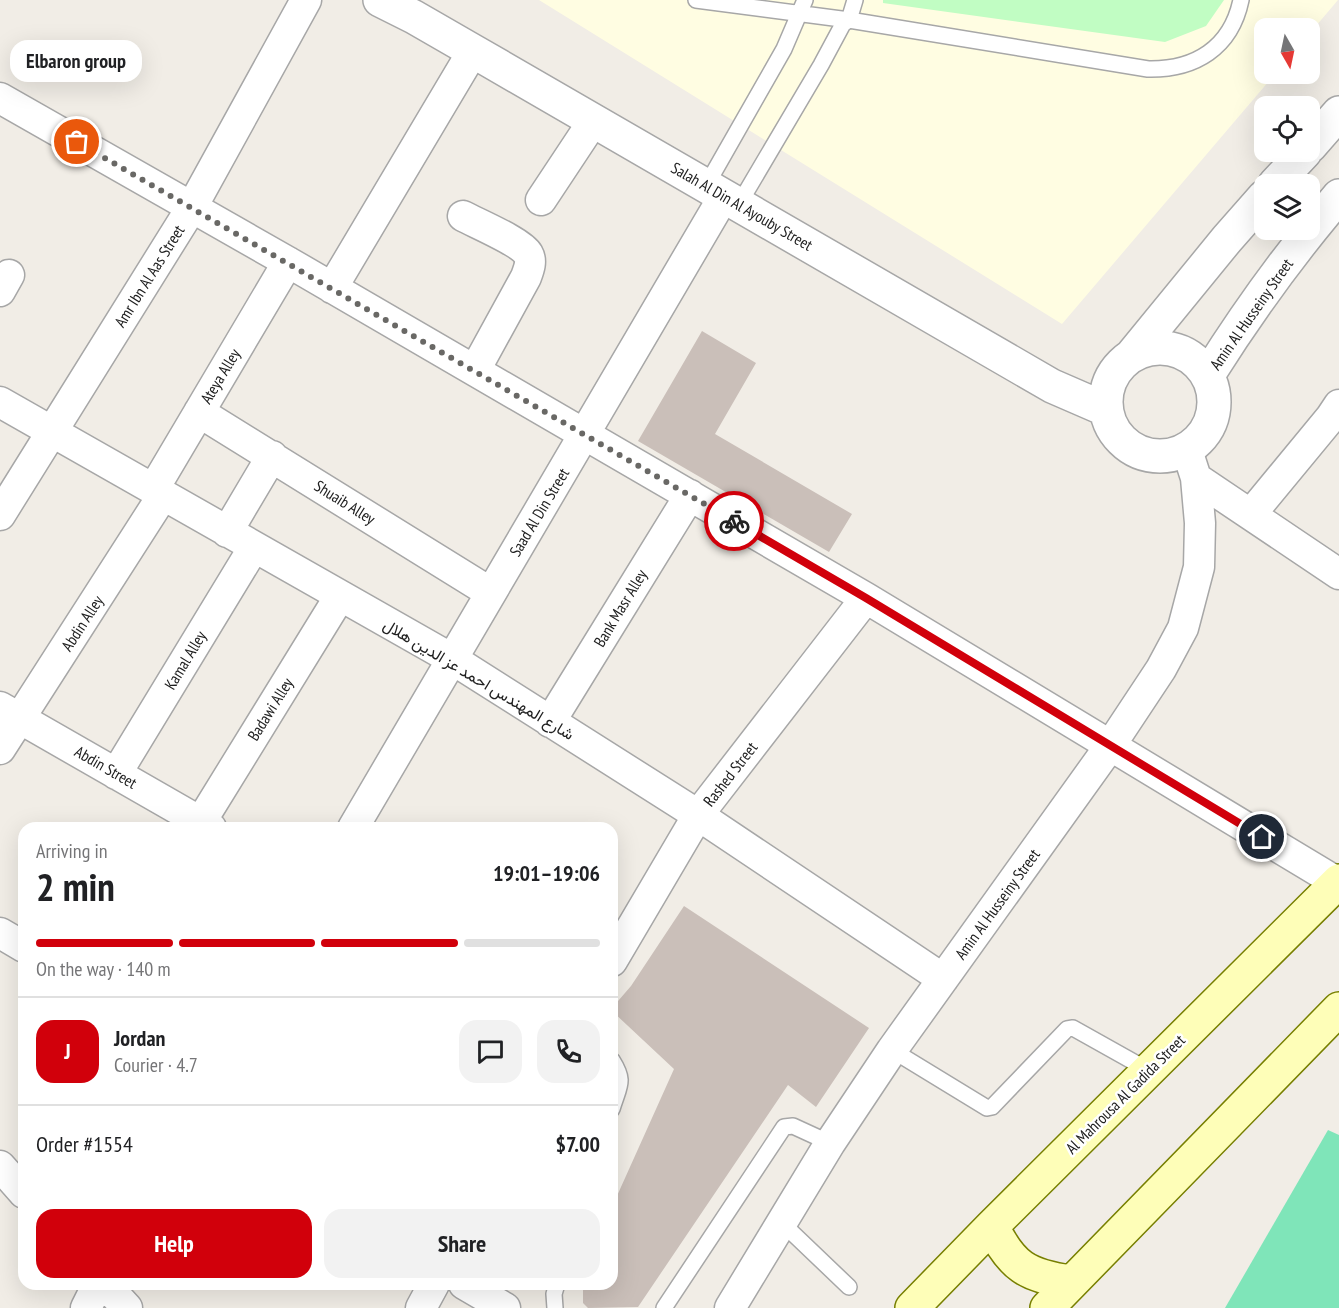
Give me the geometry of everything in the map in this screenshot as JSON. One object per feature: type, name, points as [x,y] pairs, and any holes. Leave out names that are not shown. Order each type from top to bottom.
[{"type":"main road","name":"Al Mahrousa Al Gadida Street","points":[[917,1307],[992,1226],[1338,882]]},
{"type":"main road","points":[[1047,1308],[1339,1009]]},
{"type":"main road","points":[[992,1226],[1003,1249],[1022,1268],[1045,1279],[1071,1282]]},
{"type":"street","name":"Amr Ibn Al Aas Street","points":[[0,515],[192,207],[306,0]]},
{"type":"street","name":"Salah Al Din Al Ayouby Street","points":[[380,0],[414,16],[1052,386],[1105,409]]},
{"type":"street","points":[[332,288],[473,51]]},
{"type":"street","points":[[0,98],[288,262],[866,598],[1338,882]]},
{"type":"street","points":[[1320,135],[1339,113]]},
{"type":"street","points":[[541,200],[594,120]]},
{"type":"street","points":[[1284,174],[1296,162]]},
{"type":"street","name":"Saad Al Din Street","points":[[357,822],[723,196]]},
{"type":"street","name":"Amin Al Husseiny Street","points":[[1208,375],[1241,323],[1307,234],[1339,196]]},
{"type":"street","points":[[1254,208],[1133,354],[1117,369],[1107,388],[1105,409],[1112,429],[1126,445],[1145,455],[1166,456],[1191,464],[1251,514],[1339,574]]},
{"type":"street","points":[[463,216],[521,246],[529,255],[530,265],[475,370]]},
{"type":"street","name":"Ateya Alley","points":[[158,493],[199,411],[288,262]]},
{"type":"street","points":[[1133,354],[1153,348],[1175,349],[1194,359],[1208,375],[1215,395],[1213,416],[1191,464]]},
{"type":"street","name":"شارع المهندس احمد عز الدين هلال","points":[[0,402],[452,659],[698,815],[943,979]]},
{"type":"street","name":"Shuaib Alley","points":[[199,411],[491,593]]},
{"type":"street","points":[[1251,514],[1336,415]]},
{"type":"street","points":[[227,532],[272,456]]},
{"type":"street","name":"Amin Al Husseiny Street","points":[[730,1308],[830,1143],[892,1050],[1110,746],[1161,669],[1183,628],[1199,567],[1200,523],[1191,464]]},
{"type":"street","name":"Abdin Alley","points":[[0,750],[10,712],[158,493]]},
{"type":"street","name":"Bank Masr Alley","points":[[550,722],[690,495]]},
{"type":"street","name":"Kamal Alley","points":[[116,774],[254,547]]},
{"type":"street","name":"Badawi Alley","points":[[205,822],[340,596]]},
{"type":"street","name":"Rashed Street","points":[[618,951],[698,815],[866,598]]},
{"type":"street","name":"Abdin Street","points":[[10,712],[196,822]]},
{"type":"street","points":[[0,933],[18,944]]},
{"type":"street","points":[[0,1166],[18,1186]]},
{"type":"street","points":[[86,1308],[95,1290]]},
{"type":"street","points":[[110,1290],[127,1308]]},
{"type":"street","points":[[421,1308],[431,1290]]},
{"type":"street","points":[[474,1290],[505,1308]]},
{"type":"lane","points":[[696,0],[803,6],[849,20],[1149,69],[1168,69],[1187,65],[1204,56],[1219,44],[1231,28],[1241,0]]},
{"type":"lane","points":[[723,196],[821,65],[843,24],[849,20],[855,0]]},
{"type":"lane","points":[[723,196],[803,6]]},
{"type":"lane","points":[[892,1050],[987,1108],[992,1107],[1067,1029],[1073,1028],[1148,1070]]},
{"type":"lane","points":[[618,1070],[621,1078],[618,1088]]},
{"type":"lane","points":[[664,1308],[784,1127],[793,1126],[830,1143]]},
{"type":"lane","points":[[782,1223],[849,1287]]},
{"type":"lane","points":[[555,1290],[555,1308]]},
{"type":"shaded area","points":[[539,0],[1338,0],[1320,21],[1320,18],[1254,18],[1254,84],[1266,84],[1062,324]]},
{"type":"green space","points":[[883,0],[1224,0],[1206,26],[1165,42],[883,3]]},
{"type":"green space","points":[[1328,1130],[1339,1135],[1339,1308],[1225,1308]]},
{"type":"building","points":[[702,331],[756,363],[715,434],[852,514],[829,552],[638,441]]},
{"type":"building","points":[[684,906],[869,1028],[816,1107],[788,1085],[638,1307],[588,1308],[583,1303],[583,1290],[618,1290],[618,1194],[674,1069],[618,1017],[618,1001],[631,986]]},
{"type":"way so far","points":[[77,142],[734,521]]},
{"type":"place","name":"Elbaron group","points":[[77,142]]},
{"type":"route","points":[[734,521],[1262,837]]}]
